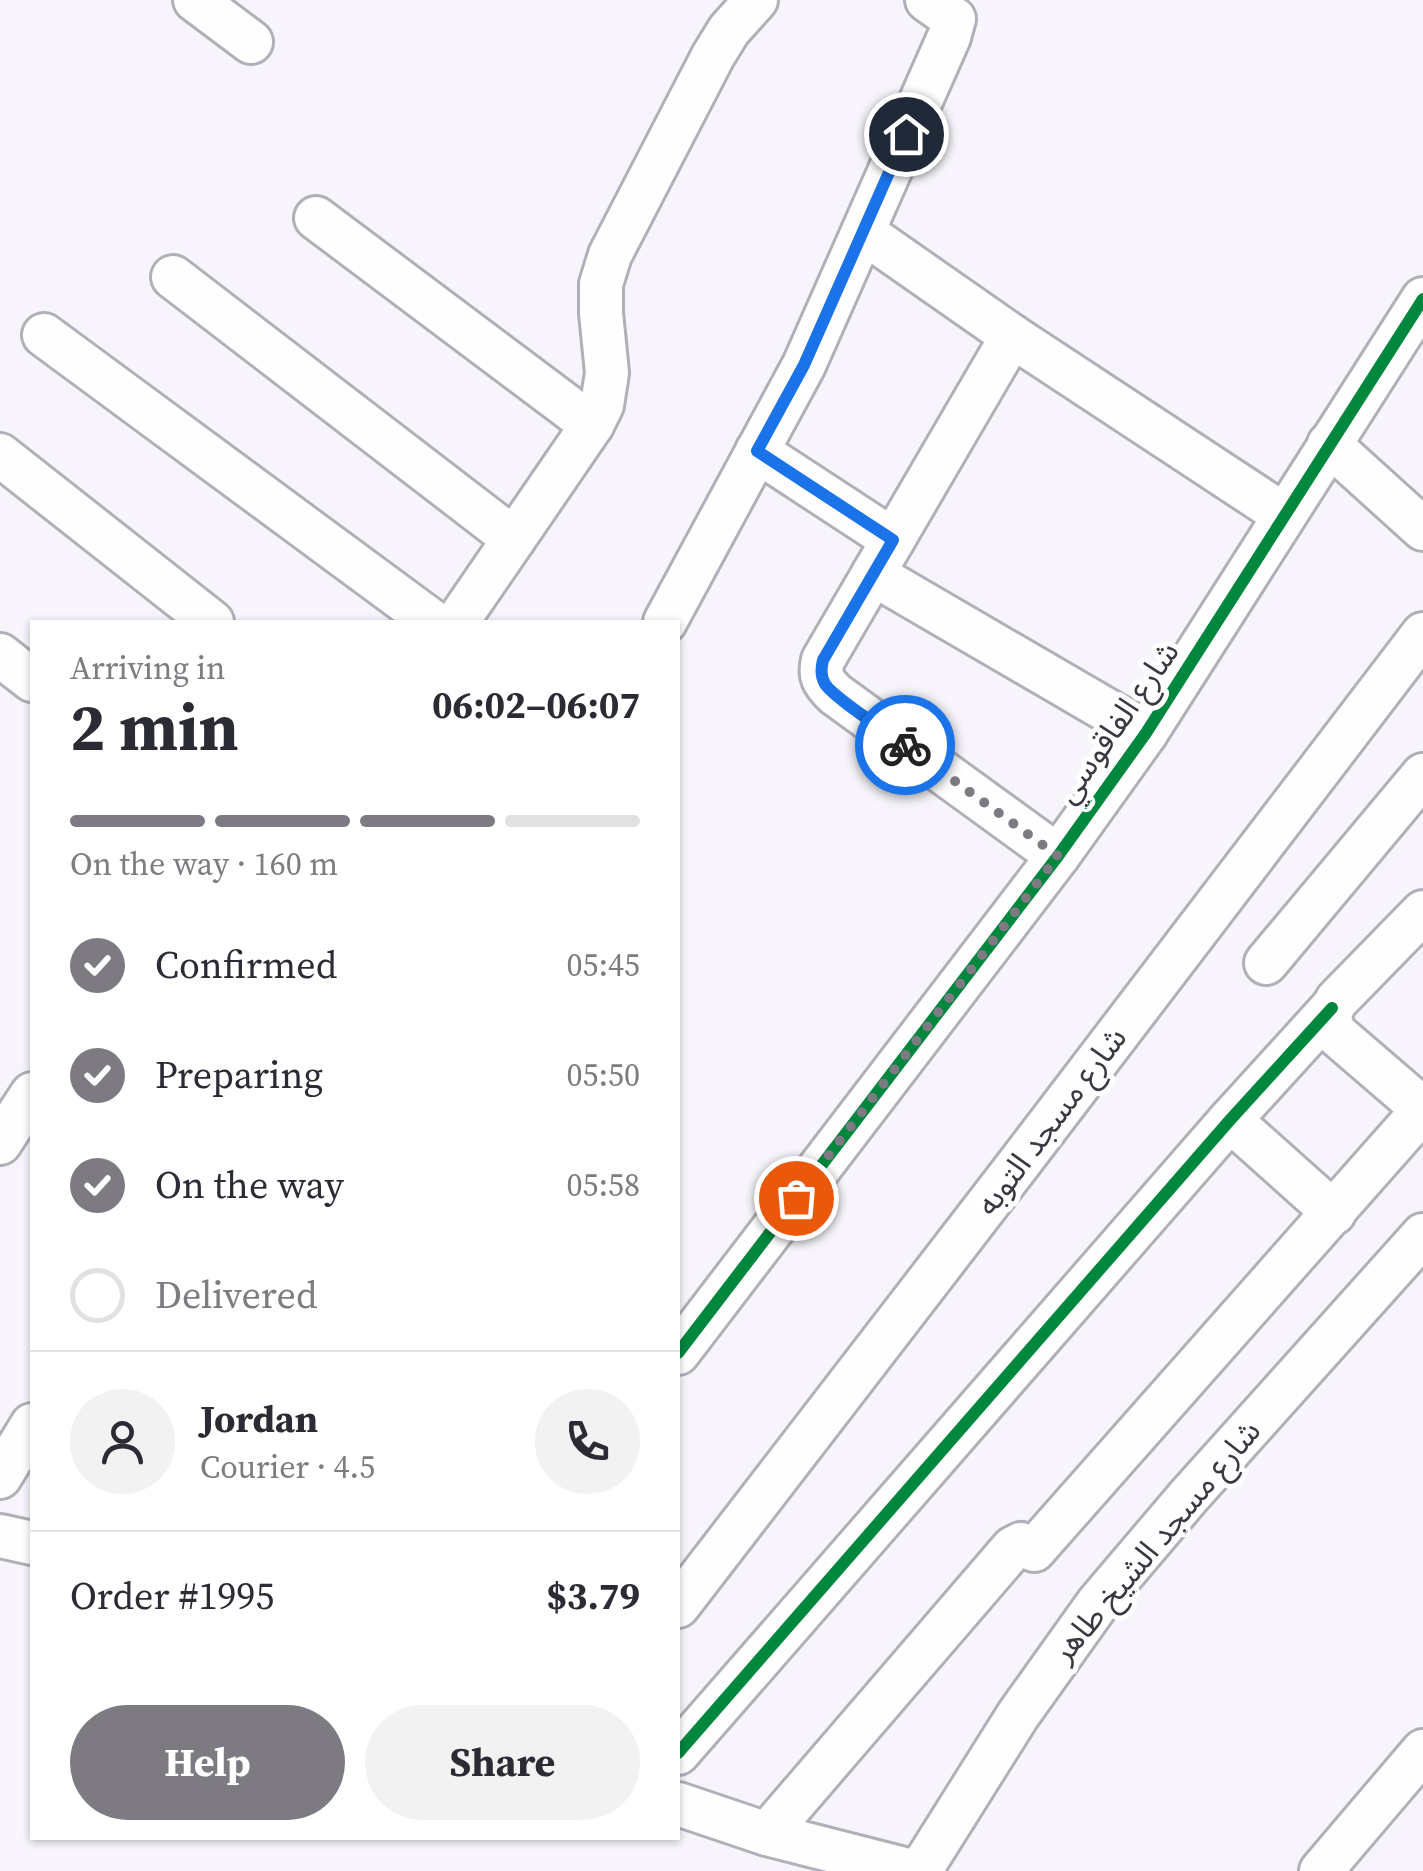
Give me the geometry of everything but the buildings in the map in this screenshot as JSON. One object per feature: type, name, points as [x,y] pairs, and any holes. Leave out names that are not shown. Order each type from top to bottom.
[{"type":"street","points":[[195,0],[251,42]]},
{"type":"street","points":[[457,620],[592,426],[602,405],[607,373],[601,284],[610,255],[713,56],[751,1]]},
{"type":"street","points":[[666,620],[804,365],[949,37],[948,6]]},
{"type":"street","points":[[316,218],[592,426]]},
{"type":"street","points":[[863,232],[1012,336],[1284,515]]},
{"type":"street","points":[[172,277],[514,539]]},
{"type":"street","name":"شارع الفاقوسي","points":[[680,1350],[1058,856],[1146,734],[1423,298]]},
{"type":"street","points":[[44,335],[430,620]]},
{"type":"street","points":[[1012,336],[823,660],[821,670],[823,682],[851,705],[1058,856]]},
{"type":"street","points":[[1330,444],[1423,529]]},
{"type":"street","points":[[757,451],[883,557],[1146,734]]},
{"type":"street","points":[[0,455],[209,620]]},
{"type":"street","name":"شارع مسجد التوبه","points":[[680,1603],[1423,634]]},
{"type":"street","points":[[0,655],[30,678]]},
{"type":"street","points":[[1266,963],[1423,774]]},
{"type":"street","points":[[680,1751],[1230,1120],[1423,912]]},
{"type":"street","points":[[768,1834],[1013,1548],[1021,1544],[1034,1550],[1423,1109],[1337,1034],[1330,1018],[1332,1008]]},
{"type":"street","points":[[0,1143],[30,1097]]},
{"type":"street","points":[[1230,1120],[1334,1213]]},
{"type":"street","name":"شارع مسجد الشيخ طاهر","points":[[920,1871],[1018,1715],[1098,1602],[1423,1235]]},
{"type":"street","points":[[0,1476],[30,1429]]},
{"type":"street","points":[[0,1536],[30,1542]]},
{"type":"street","points":[[1322,1871],[1423,1751]]},
{"type":"street","points":[[680,1805],[768,1834],[912,1871]]},
{"type":"cycle path","points":[[680,1350],[1058,856],[1146,733],[1423,299]]},
{"type":"cycle path","points":[[680,1751],[1332,1008]]},
{"type":"way so far","points":[[796,1198],[1058,856],[905,745]]},
{"type":"route","points":[[905,745],[835,694],[823,682],[821,670],[823,660],[893,540],[757,451],[804,365],[906,134]]}]
